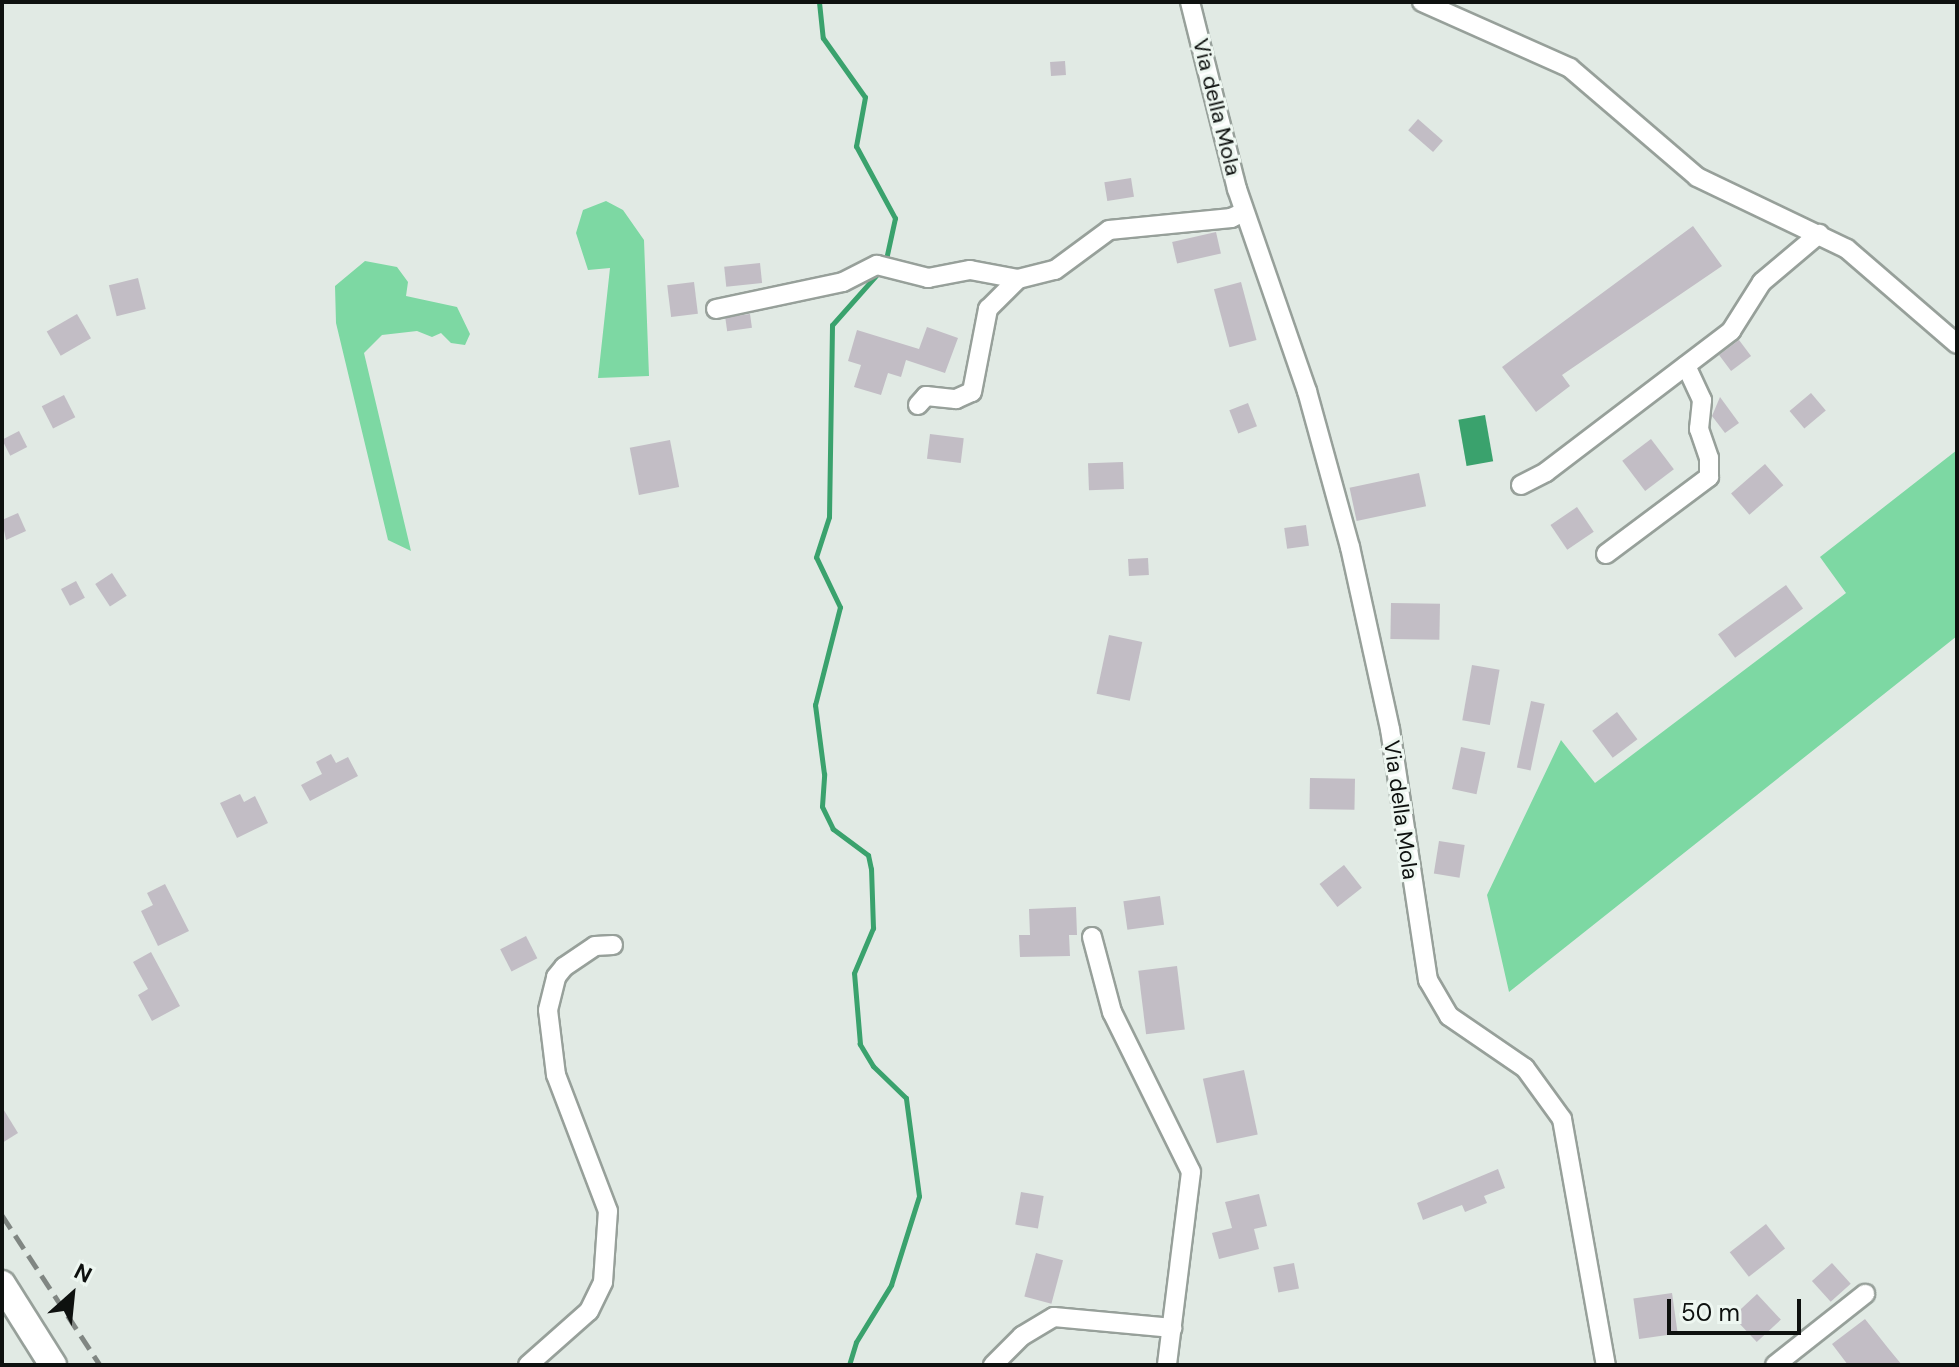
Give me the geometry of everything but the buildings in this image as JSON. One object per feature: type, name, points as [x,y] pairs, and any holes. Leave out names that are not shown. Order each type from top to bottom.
[{"type":"main road","points":[[2,1284],[53,1365]]},
{"type":"street","name":"Via della Mola","points":[[1190,2],[1244,212],[1303,380],[1350,547],[1390,729],[1428,980],[1449,1016],[1525,1068],[1562,1119],[1606,1365]]},
{"type":"street","points":[[1422,2],[1559,61],[1596,86],[1704,182],[1819,234],[1870,266],[1927,323],[1957,344]]},
{"type":"street","points":[[716,309],[843,282],[884,266],[928,278],[970,270],[1018,279],[1055,270],[1109,230],[1231,218],[1244,212]]},
{"type":"street","points":[[1521,485],[1546,472],[1731,331],[1762,282],[1819,234]]},
{"type":"street","points":[[918,405],[926,396],[956,399],[972,392],[988,309],[1018,279]]},
{"type":"street","points":[[1606,554],[1709,477],[1709,458],[1699,429],[1702,400],[1686,366]]},
{"type":"street","points":[[1092,937],[1112,1012],[1191,1172],[1167,1365]]},
{"type":"street","points":[[528,1365],[589,1311],[603,1282],[608,1211],[556,1075],[548,1010],[556,977],[564,967],[595,946],[613,945]]},
{"type":"street","points":[[1775,1365],[1865,1294]]},
{"type":"street","points":[[993,1365],[1022,1336],[1054,1317],[1172,1328]]},
{"type":"shaded area","points":[[606,201],[623,210],[644,240],[649,376],[598,378],[610,268],[588,270],[576,233],[583,210]]},
{"type":"shaded area","points":[[365,261],[397,267],[408,282],[406,296],[457,307],[470,334],[465,345],[451,343],[441,333],[432,337],[417,331],[382,335],[364,353],[411,551],[388,540],[336,323],[335,286]]},
{"type":"shaded area","points":[[1485,415],[1493,461],[1467,466],[1458,420]]},
{"type":"shaded area","points":[[1957,450],[1957,636],[1509,992],[1487,895],[1561,740],[1595,783],[1846,593],[1820,557]]},
{"type":"waterway","points":[[819,2],[823,38],[865,97],[856,146],[895,218],[885,264]]},
{"type":"waterway","points":[[849,1365],[856,1342],[891,1285],[919,1196],[906,1098],[873,1066],[860,1044],[854,973],[873,928],[871,869],[868,855],[833,829],[822,806],[824,774],[815,705],[840,607],[816,557],[829,517],[832,325],[879,272]]},
{"type":"railway","points":[[2,1215],[100,1365]]}]
